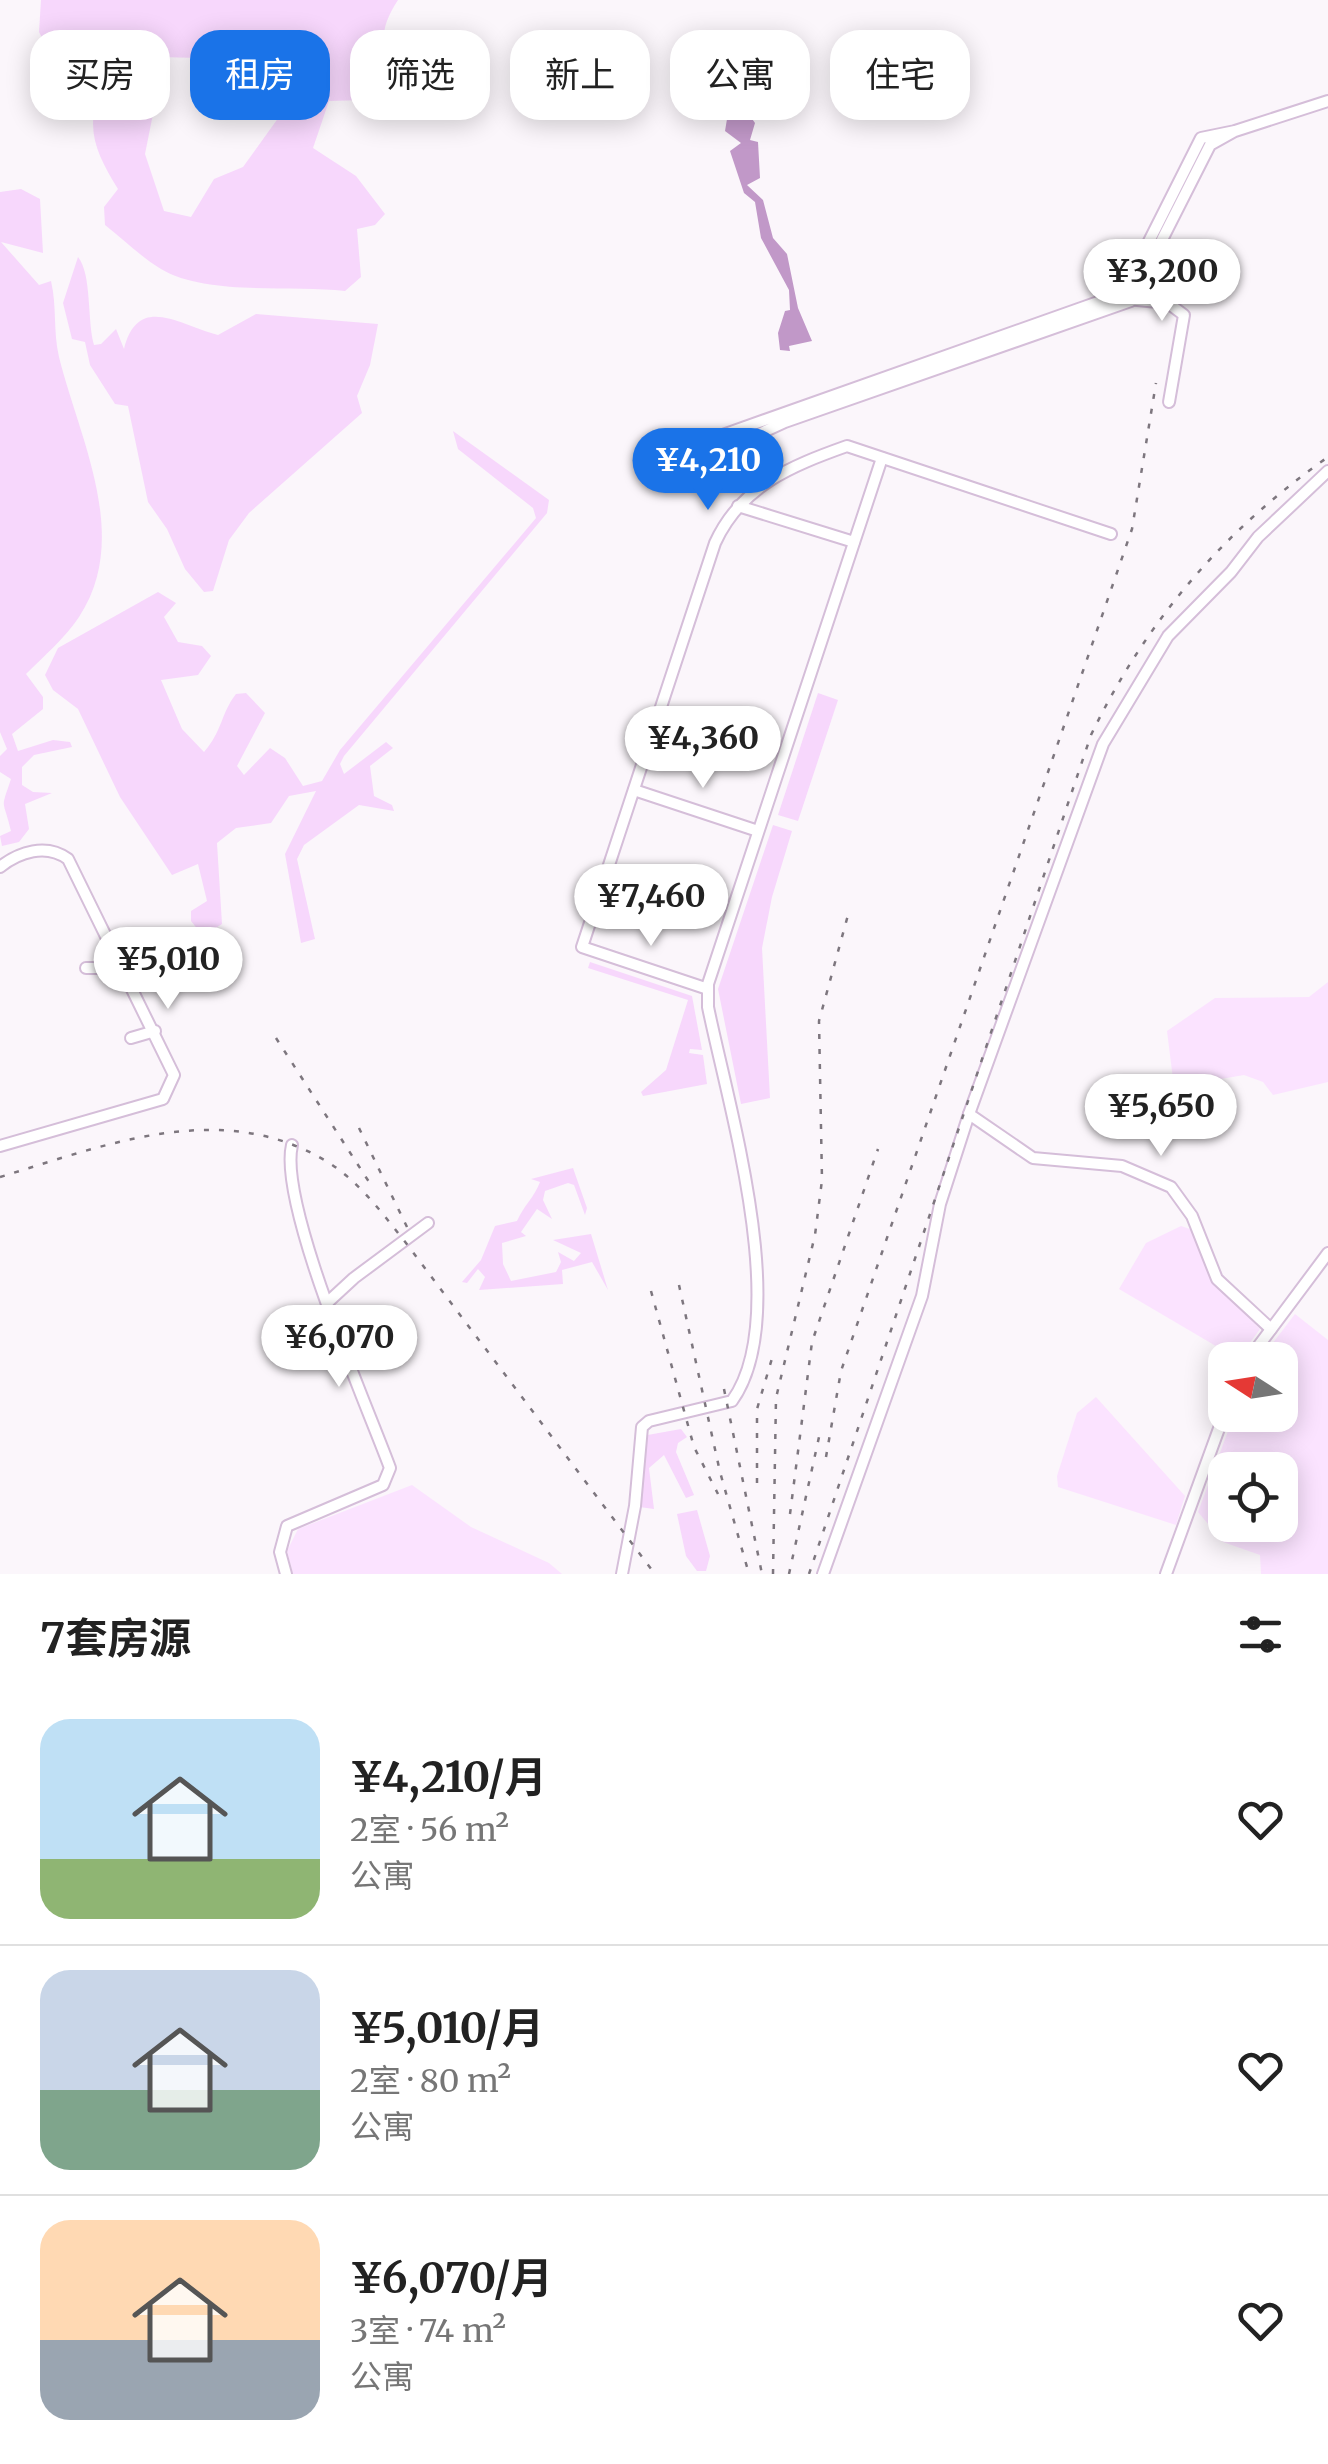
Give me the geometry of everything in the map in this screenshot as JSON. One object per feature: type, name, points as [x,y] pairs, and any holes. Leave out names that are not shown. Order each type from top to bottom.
[{"type":"street","points":[[1169,402],[1184,315],[1168,302],[1130,304],[785,422],[722,451],[710,446],[714,438],[781,412],[1120,290],[1198,142],[1205,136],[1235,132],[1328,100]]},
{"type":"street","points":[[1130,304],[1205,151],[1235,132]]},
{"type":"street","points":[[1120,290],[1130,304]]},
{"type":"street","points":[[708,988],[582,947],[716,544],[738,506],[778,474],[847,446],[1111,534]]},
{"type":"street","points":[[622,1574],[635,1506],[642,1426],[734,1398],[760,1305],[758,1254],[708,988],[882,458]]},
{"type":"street","points":[[822,1574],[922,1296],[940,1204],[969,1114],[1094,766],[1122,706],[1168,636],[1232,572],[1258,537],[1328,471]]},
{"type":"street","points":[[738,506],[854,542]]},
{"type":"street","points":[[634,790],[758,831]]},
{"type":"street","points":[[0,867],[23,852],[53,852],[68,859],[174,1075],[169,1095],[0,1146]]},
{"type":"street","points":[[86,968],[124,968]]},
{"type":"street","points":[[131,1038],[155,1031]]},
{"type":"street","points":[[969,1114],[1033,1158],[1122,1166],[1171,1187],[1192,1216],[1216,1279],[1271,1329]]},
{"type":"street","points":[[286,1574],[280,1552],[286,1526],[379,1487],[389,1477],[390,1468],[299,1217],[288,1158],[292,1144]]},
{"type":"street","points":[[328,1302],[428,1223]]},
{"type":"street","points":[[1261,1342],[1328,1253]]},
{"type":"street","points":[[1166,1574],[1218,1432]]},
{"type":"shaded area","points":[[41,0],[398,0],[385,30],[350,30],[350,100],[330,101],[330,30],[190,30],[190,58],[170,57],[170,30],[39,30]]},
{"type":"shaded area","points":[[93,120],[152,120],[145,154],[164,211],[191,217],[214,179],[243,167],[277,120],[323,120],[313,148],[356,176],[385,214],[375,225],[357,229],[361,277],[345,291],[250,288],[201,283],[161,269],[105,225],[104,207],[118,189],[96,142]]},
{"type":"shaded area","points":[[727,120],[755,123],[750,140],[758,142],[760,178],[747,185],[763,200],[773,238],[787,254],[798,308],[812,341],[789,346],[790,351],[780,350],[778,333],[785,311],[790,310],[789,290],[761,238],[755,202],[744,193],[730,151],[741,143],[725,131]]},
{"type":"shaded area","points":[[21,189],[40,199],[43,253],[1,242],[39,285],[51,281],[59,357],[96,487],[101,554],[94,586],[79,617],[26,674],[43,697],[43,709],[12,734],[18,751],[53,740],[70,742],[72,747],[34,755],[22,767],[22,785],[33,792],[52,793],[25,804],[29,829],[19,842],[2,846],[0,836],[11,831],[4,805],[11,779],[0,772],[0,756],[7,749],[0,732],[0,192]]},
{"type":"shaded area","points":[[78,257],[85,275],[94,345],[101,344],[116,329],[124,349],[130,332],[150,317],[175,320],[218,335],[256,314],[378,324],[370,365],[357,396],[362,413],[249,513],[229,540],[213,591],[204,592],[185,569],[167,529],[148,502],[128,406],[115,404],[90,365],[85,342],[72,339],[63,303]]},
{"type":"shaded area","points":[[453,431],[549,500],[547,513],[344,756],[340,764],[344,774],[386,742],[393,748],[370,766],[374,796],[392,805],[394,811],[359,805],[304,845],[297,859],[315,939],[301,943],[285,854],[316,791],[289,796],[271,823],[236,828],[217,843],[222,924],[203,936],[191,921],[191,911],[207,901],[198,864],[172,875],[120,797],[78,709],[53,690],[45,675],[58,648],[158,592],[176,603],[164,617],[178,642],[202,646],[211,656],[198,675],[161,680],[182,729],[204,752],[236,694],[246,693],[265,713],[237,766],[244,775],[270,748],[285,758],[303,786],[322,781],[340,750],[536,518],[533,508],[458,449]]},
{"type":"shaded area","points":[[818,693],[838,700],[798,821],[778,815]]},
{"type":"shaded area","points":[[773,825],[792,831],[762,948],[770,1098],[741,1104],[718,989]]},
{"type":"shaded area","points":[[590,962],[692,996],[702,1050],[690,1049],[689,1053],[703,1055],[707,1084],[643,1096],[641,1092],[666,1070],[688,1000],[588,968]]},
{"type":"shaded area","points":[[1328,982],[1328,1082],[1273,1095],[1263,1082],[1244,1075],[1174,1087],[1167,1031],[1215,998],[1309,997]]},
{"type":"shaded area","points":[[573,1168],[587,1208],[585,1215],[574,1185],[568,1183],[545,1191],[543,1200],[552,1219],[537,1209],[521,1232],[526,1236],[502,1243],[503,1264],[511,1281],[556,1272],[561,1262],[558,1252],[574,1261],[581,1253],[553,1240],[591,1234],[608,1290],[592,1262],[562,1270],[563,1284],[479,1290],[485,1277],[478,1269],[467,1283],[462,1282],[481,1260],[495,1226],[517,1221],[540,1182],[531,1179]]},
{"type":"shaded area","points":[[1181,1226],[1193,1230],[1216,1283],[1260,1329],[1250,1342],[1209,1342],[1119,1289],[1146,1243]]},
{"type":"shaded area","points":[[1295,1314],[1328,1340],[1328,1574],[1261,1574],[1260,1555],[1223,1542],[1298,1542],[1298,1452],[1220,1452],[1228,1432],[1298,1432],[1298,1342],[1274,1342]]},
{"type":"shaded area","points":[[1096,1397],[1185,1496],[1176,1525],[1058,1487],[1057,1476],[1077,1413]]},
{"type":"shaded area","points":[[681,1429],[687,1437],[678,1443],[676,1452],[694,1495],[686,1498],[664,1455],[649,1468],[654,1509],[632,1506],[632,1471],[642,1459],[642,1436]]},
{"type":"shaded area","points":[[412,1485],[471,1527],[549,1563],[562,1574],[293,1574],[287,1551],[298,1529]]},
{"type":"shaded area","points":[[1208,1485],[1208,1524],[1198,1512]]},
{"type":"shaded area","points":[[697,1510],[710,1556],[706,1571],[697,1571],[686,1556],[677,1514]]},
{"type":"railway","points":[[826,1457],[841,1371],[1132,529],[1156,383]]},
{"type":"railway","points":[[809,1574],[1091,735],[1137,654],[1191,581],[1255,515],[1328,457]]},
{"type":"railway","points":[[773,1574],[776,1398],[815,1235],[822,1180],[819,1021],[848,915]]},
{"type":"railway","points":[[276,1038],[371,1185]]},
{"type":"railway","points":[[359,1128],[408,1229]]},
{"type":"railway","points":[[0,1177],[122,1141],[205,1130],[246,1132],[286,1142],[326,1161],[359,1188],[388,1220],[655,1574]]},
{"type":"railway","points":[[790,1514],[812,1342],[878,1149]]},
{"type":"railway","points":[[679,1285],[720,1472],[749,1574]]},
{"type":"railway","points":[[651,1291],[694,1447],[718,1494]]},
{"type":"railway","points":[[757,1483],[757,1409],[773,1355]]},
{"type":"railway","points":[[724,1389],[762,1574]]},
{"type":"railway","points":[[789,1574],[819,1437]]}]
